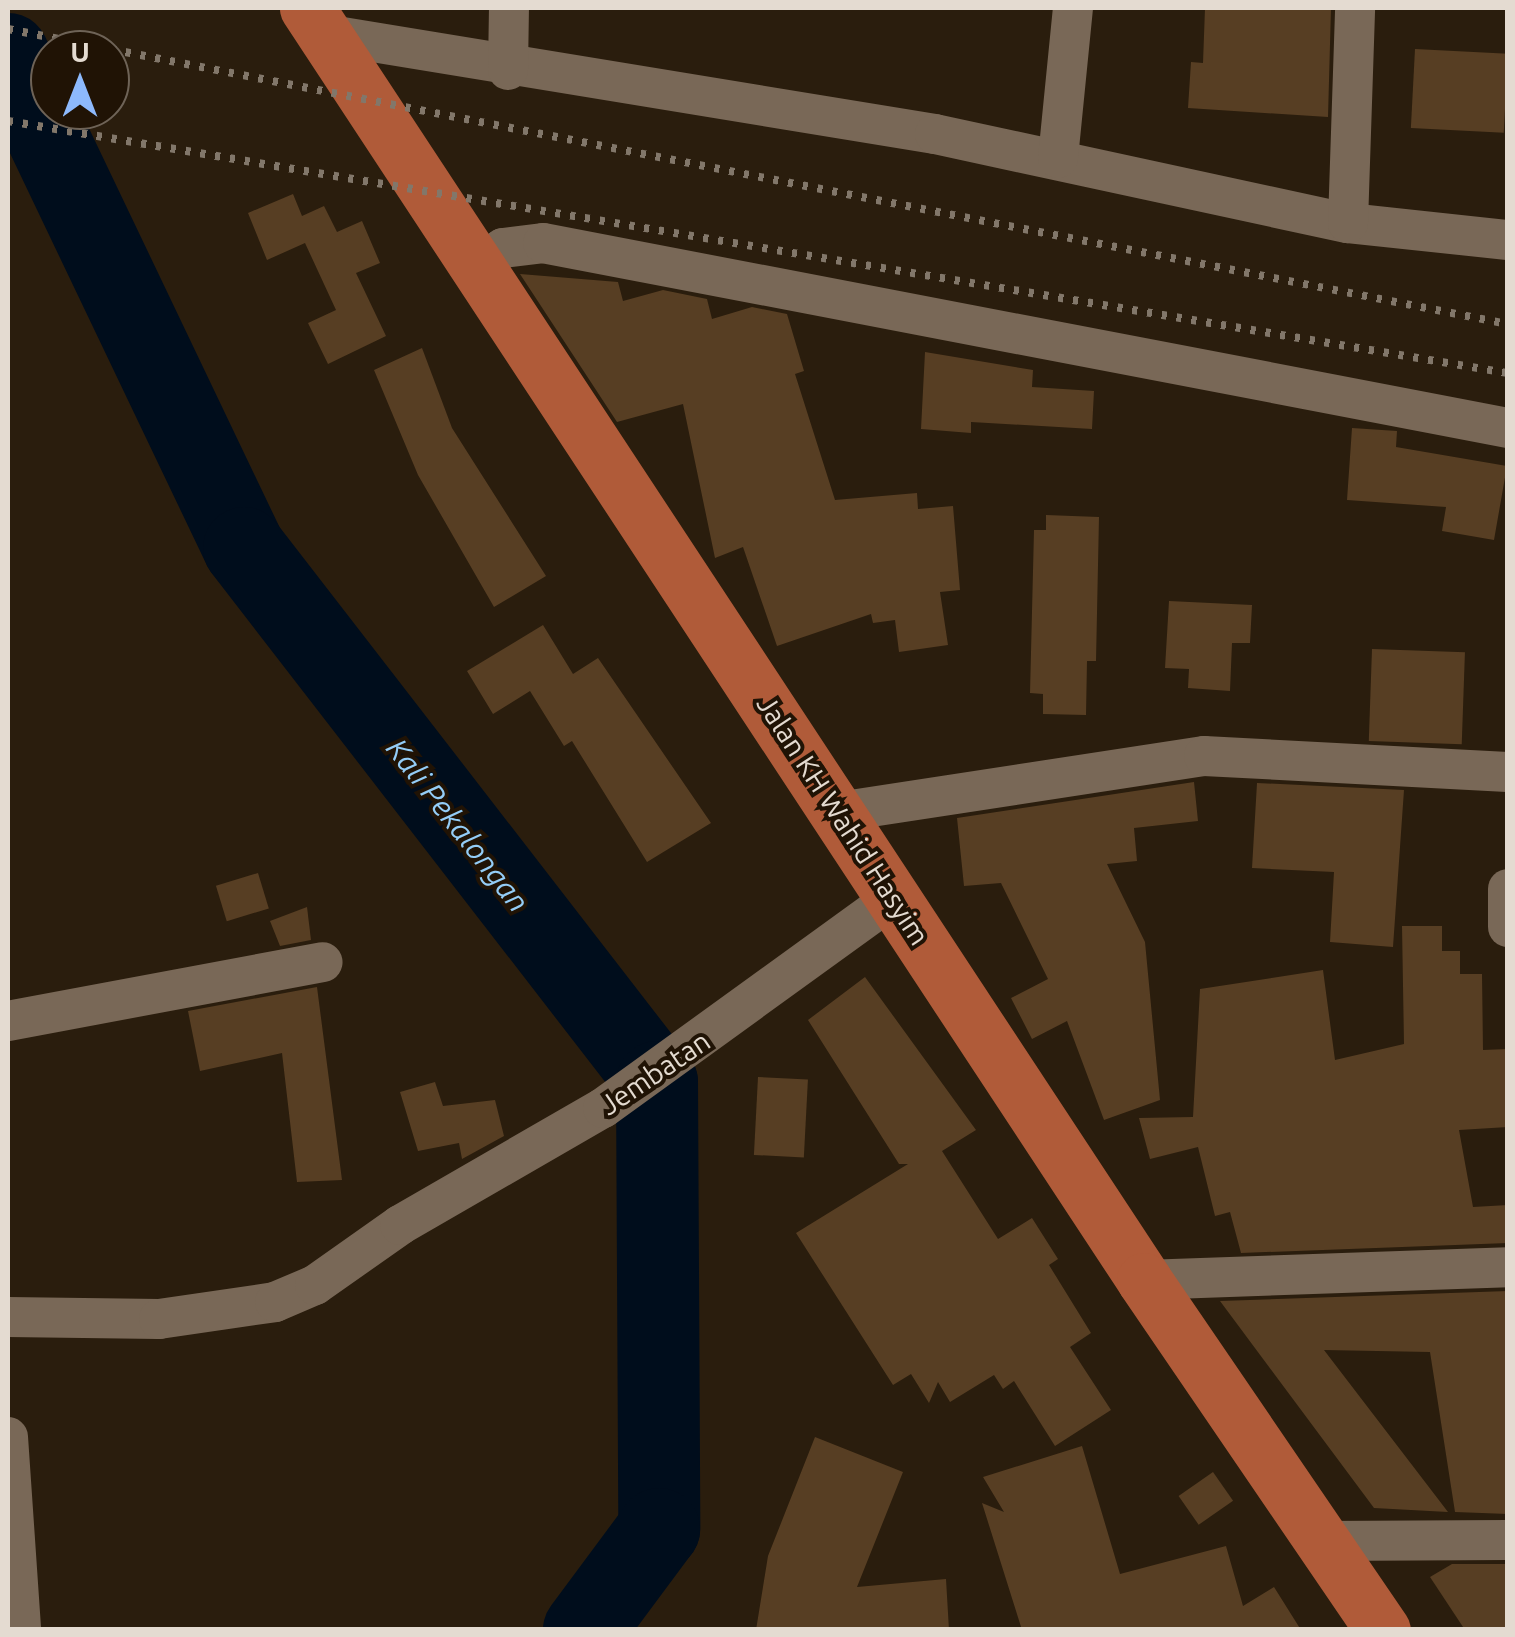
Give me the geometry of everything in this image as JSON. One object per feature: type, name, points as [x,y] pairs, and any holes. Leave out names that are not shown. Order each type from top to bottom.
[{"type":"main road","name":"Jalan KH Wahid Hasyim","points":[[315,21],[1144,1280],[1383,1630]]},
{"type":"street","points":[[508,70],[509,8]]},
{"type":"street","points":[[1058,158],[1073,8]]},
{"type":"street","points":[[1348,223],[1355,8]]},
{"type":"street","points":[[315,21],[508,70],[1058,158],[1348,223],[1508,240]]},
{"type":"street","points":[[474,267],[503,248],[543,243],[1508,428]]},
{"type":"street","points":[[838,812],[1204,756],[1508,772]]},
{"type":"street","points":[[1508,889],[1508,928]]},
{"type":"street","name":"Jembatan","points":[[8,1317],[159,1319],[275,1302],[315,1284],[400,1225],[628,1091],[747,1011],[894,897]]},
{"type":"street","points":[[8,1022],[323,962]]},
{"type":"street","points":[[1144,1280],[1508,1266]]},
{"type":"street","points":[[8,1437],[22,1630]]},
{"type":"street","points":[[1323,1542],[1508,1540]]},
{"type":"building","points":[[1205,8],[1331,8],[1328,117],[1188,108],[1191,62],[1203,63]]},
{"type":"building","points":[[1415,49],[1508,54],[1504,133],[1411,128]]},
{"type":"building","points":[[293,194],[302,216],[324,206],[337,232],[362,221],[380,263],[356,273],[386,336],[328,364],[308,323],[336,310],[305,243],[267,260],[248,213]]},
{"type":"building","points":[[520,274],[618,282],[623,301],[663,290],[707,299],[712,319],[752,307],[787,314],[804,371],[795,374],[835,500],[917,493],[918,509],[953,506],[960,590],[940,592],[948,645],[899,652],[895,620],[873,623],[871,614],[777,646],[743,547],[715,558],[683,404],[617,422]]},
{"type":"building","points":[[422,348],[452,428],[546,576],[494,607],[418,475],[374,370]]},
{"type":"building","points":[[925,352],[1033,370],[1032,387],[1094,391],[1092,429],[971,422],[971,433],[921,429]]},
{"type":"building","points":[[1352,428],[1397,431],[1396,447],[1507,466],[1494,540],[1442,531],[1446,507],[1347,500]]},
{"type":"building","points":[[1046,515],[1099,517],[1096,661],[1087,661],[1086,715],[1043,714],[1043,694],[1030,693],[1034,530],[1046,530]]},
{"type":"building","points":[[1169,601],[1252,605],[1250,643],[1232,643],[1230,691],[1188,688],[1189,669],[1165,668]]},
{"type":"building","points":[[543,625],[573,674],[598,658],[711,823],[647,862],[572,741],[564,746],[530,691],[493,714],[467,671]]},
{"type":"building","points":[[1372,649],[1465,652],[1462,744],[1369,741]]},
{"type":"building","points":[[1194,782],[1198,821],[1134,828],[1137,861],[1107,864],[1145,942],[1160,1100],[1104,1120],[1067,1021],[1032,1039],[1011,998],[1048,979],[1001,883],[964,886],[957,818]]},
{"type":"building","points":[[1257,783],[1404,790],[1393,947],[1330,942],[1334,872],[1252,868]]},
{"type":"building","points":[[258,873],[269,908],[227,921],[216,886]]},
{"type":"building","points":[[307,907],[311,940],[280,946],[270,921]]},
{"type":"building","points":[[1402,926],[1442,926],[1442,951],[1460,951],[1460,974],[1482,974],[1483,1050],[1508,1049],[1508,1127],[1459,1130],[1473,1207],[1508,1205],[1508,1243],[1241,1253],[1230,1212],[1215,1216],[1198,1147],[1150,1159],[1139,1118],[1193,1117],[1200,989],[1323,970],[1335,1060],[1404,1044]]},
{"type":"building","points":[[865,977],[976,1130],[942,1151],[998,1239],[1032,1218],[1058,1259],[1049,1265],[1091,1333],[1070,1347],[1111,1410],[1055,1446],[1014,1381],[1003,1389],[994,1375],[950,1402],[938,1382],[929,1403],[911,1374],[893,1385],[796,1233],[908,1164],[899,1164],[808,1020]]},
{"type":"building","points":[[317,987],[342,1180],[297,1182],[282,1053],[200,1071],[188,1011]]},
{"type":"building","points":[[758,1077],[808,1080],[804,1158],[754,1155]]},
{"type":"building","points":[[435,1082],[443,1106],[495,1100],[504,1136],[462,1159],[459,1143],[418,1151],[400,1092]]},
{"type":"building","points":[[1508,1291],[1508,1514],[1455,1512],[1430,1352],[1324,1350],[1448,1512],[1374,1508],[1220,1301]]},
{"type":"building","points":[[815,1437],[903,1472],[857,1587],[946,1579],[949,1630],[756,1630],[768,1556]]},
{"type":"building","points":[[1082,1446],[1120,1574],[1226,1546],[1243,1606],[1274,1587],[1301,1630],[1022,1630],[982,1503],[1004,1512],[983,1477]]},
{"type":"building","points":[[1213,1472],[1233,1501],[1199,1525],[1179,1496]]},
{"type":"building","points":[[1452,1564],[1508,1564],[1508,1630],[1465,1630],[1430,1577]]},
{"type":"waterway","name":"Kali Pekalongan","points":[[8,54],[244,548],[657,1082],[659,1529],[584,1630]]},
{"type":"railway","points":[[8,29],[1508,324]]},
{"type":"railway","points":[[8,121],[1508,373]]}]
